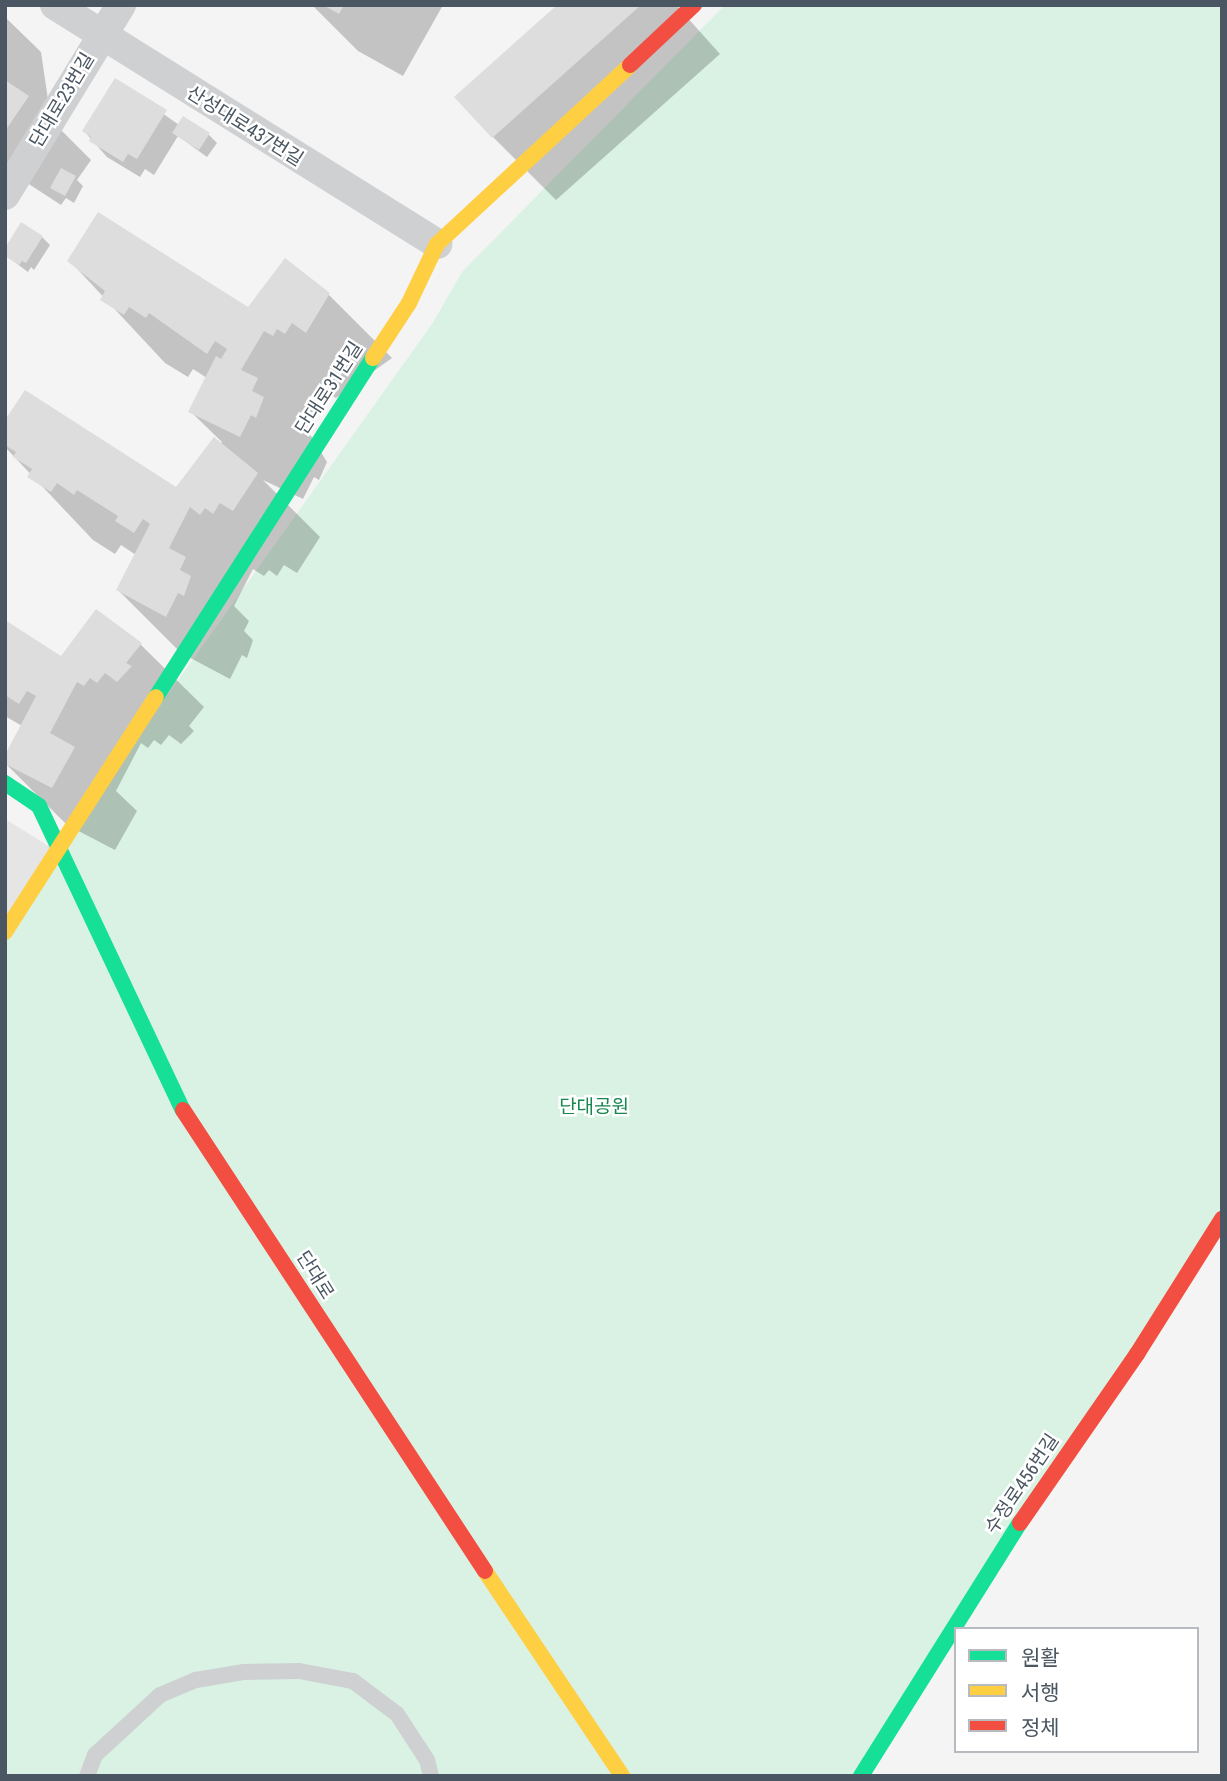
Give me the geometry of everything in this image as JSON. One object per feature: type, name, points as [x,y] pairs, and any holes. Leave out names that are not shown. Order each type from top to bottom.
[{"type":"street","name":"산성대로437번길","points":[[55,5],[100,37],[437,244]]},
{"type":"street","name":"단대로23번길","points":[[5,195],[121,5]]},
{"type":"street","name":"단대로31번길","points":[[5,932],[409,303],[437,244],[694,5]]},
{"type":"street","name":"단대로","points":[[5,783],[39,806],[181,1106],[359,1383],[622,1776]]},
{"type":"street","name":"수정로456번길","points":[[861,1776],[1008,1540],[1136,1354],[1222,1219]]},
{"type":"lane","points":[[87,1776],[95,1755],[160,1695],[195,1680],[244,1672],[299,1671],[353,1681],[397,1714],[431,1776]]},
{"type":"shaded area","points":[[5,819],[52,848],[5,921]]},
{"type":"green space","name":"단대공원","points":[[725,5],[1222,5],[1222,1221],[958,1627],[954,1627],[954,1633],[861,1776],[5,1776],[5,933],[60,846],[432,324],[462,272]]},
{"type":"building","points":[[323,5],[344,5],[339,14]]},
{"type":"building","points":[[557,5],[641,5],[492,138],[454,97]]},
{"type":"building","points":[[115,78],[167,110],[137,159],[128,154],[123,162],[89,141],[91,137],[82,131]]},
{"type":"building","points":[[5,80],[29,96],[5,131]]},
{"type":"building","points":[[183,116],[210,133],[199,150],[172,133]]},
{"type":"building","points":[[61,168],[76,176],[65,196],[50,188]]},
{"type":"building","points":[[98,212],[248,307],[285,258],[330,293],[306,333],[292,323],[285,334],[277,329],[273,336],[264,331],[241,370],[258,378],[252,391],[264,397],[256,418],[251,415],[240,437],[188,412],[216,356],[221,359],[227,349],[215,341],[207,354],[149,313],[146,318],[129,307],[124,315],[100,300],[105,291],[67,261]]},
{"type":"building","points":[[21,222],[43,236],[26,263],[22,261],[19,265],[5,256],[5,248]]},
{"type":"building","points":[[25,390],[176,487],[214,437],[258,473],[233,511],[220,503],[213,514],[205,508],[200,515],[190,507],[169,548],[186,557],[180,570],[191,576],[184,596],[178,593],[166,617],[116,590],[150,524],[143,519],[134,533],[115,521],[118,516],[77,490],[74,495],[57,483],[51,492],[27,477],[32,469],[13,457],[16,452],[5,445],[5,420]]},
{"type":"building","points":[[96,609],[142,643],[126,663],[132,666],[117,682],[105,673],[97,683],[90,678],[84,686],[77,682],[50,733],[75,747],[52,788],[5,764],[5,755],[36,696],[27,691],[19,704],[5,695],[5,620],[61,656]]},
{"type":"traffic: fast","points":[[156,697],[373,358]]},
{"type":"traffic: fast","points":[[5,783],[39,806],[183,1110]]},
{"type":"traffic: fast","points":[[955,1627],[1020,1523]]},
{"type":"traffic: fast","points":[[861,1776],[954,1628]]},
{"type":"traffic: slow","points":[[373,358],[409,303],[437,244],[630,65]]},
{"type":"traffic: slow","points":[[5,932],[156,697]]},
{"type":"traffic: slow","points":[[485,1571],[622,1776]]},
{"type":"traffic: jam","points":[[630,65],[694,5]]},
{"type":"traffic: jam","points":[[183,1110],[485,1571]]},
{"type":"traffic: jam","points":[[1020,1523],[1137,1354],[1222,1219]]}]
